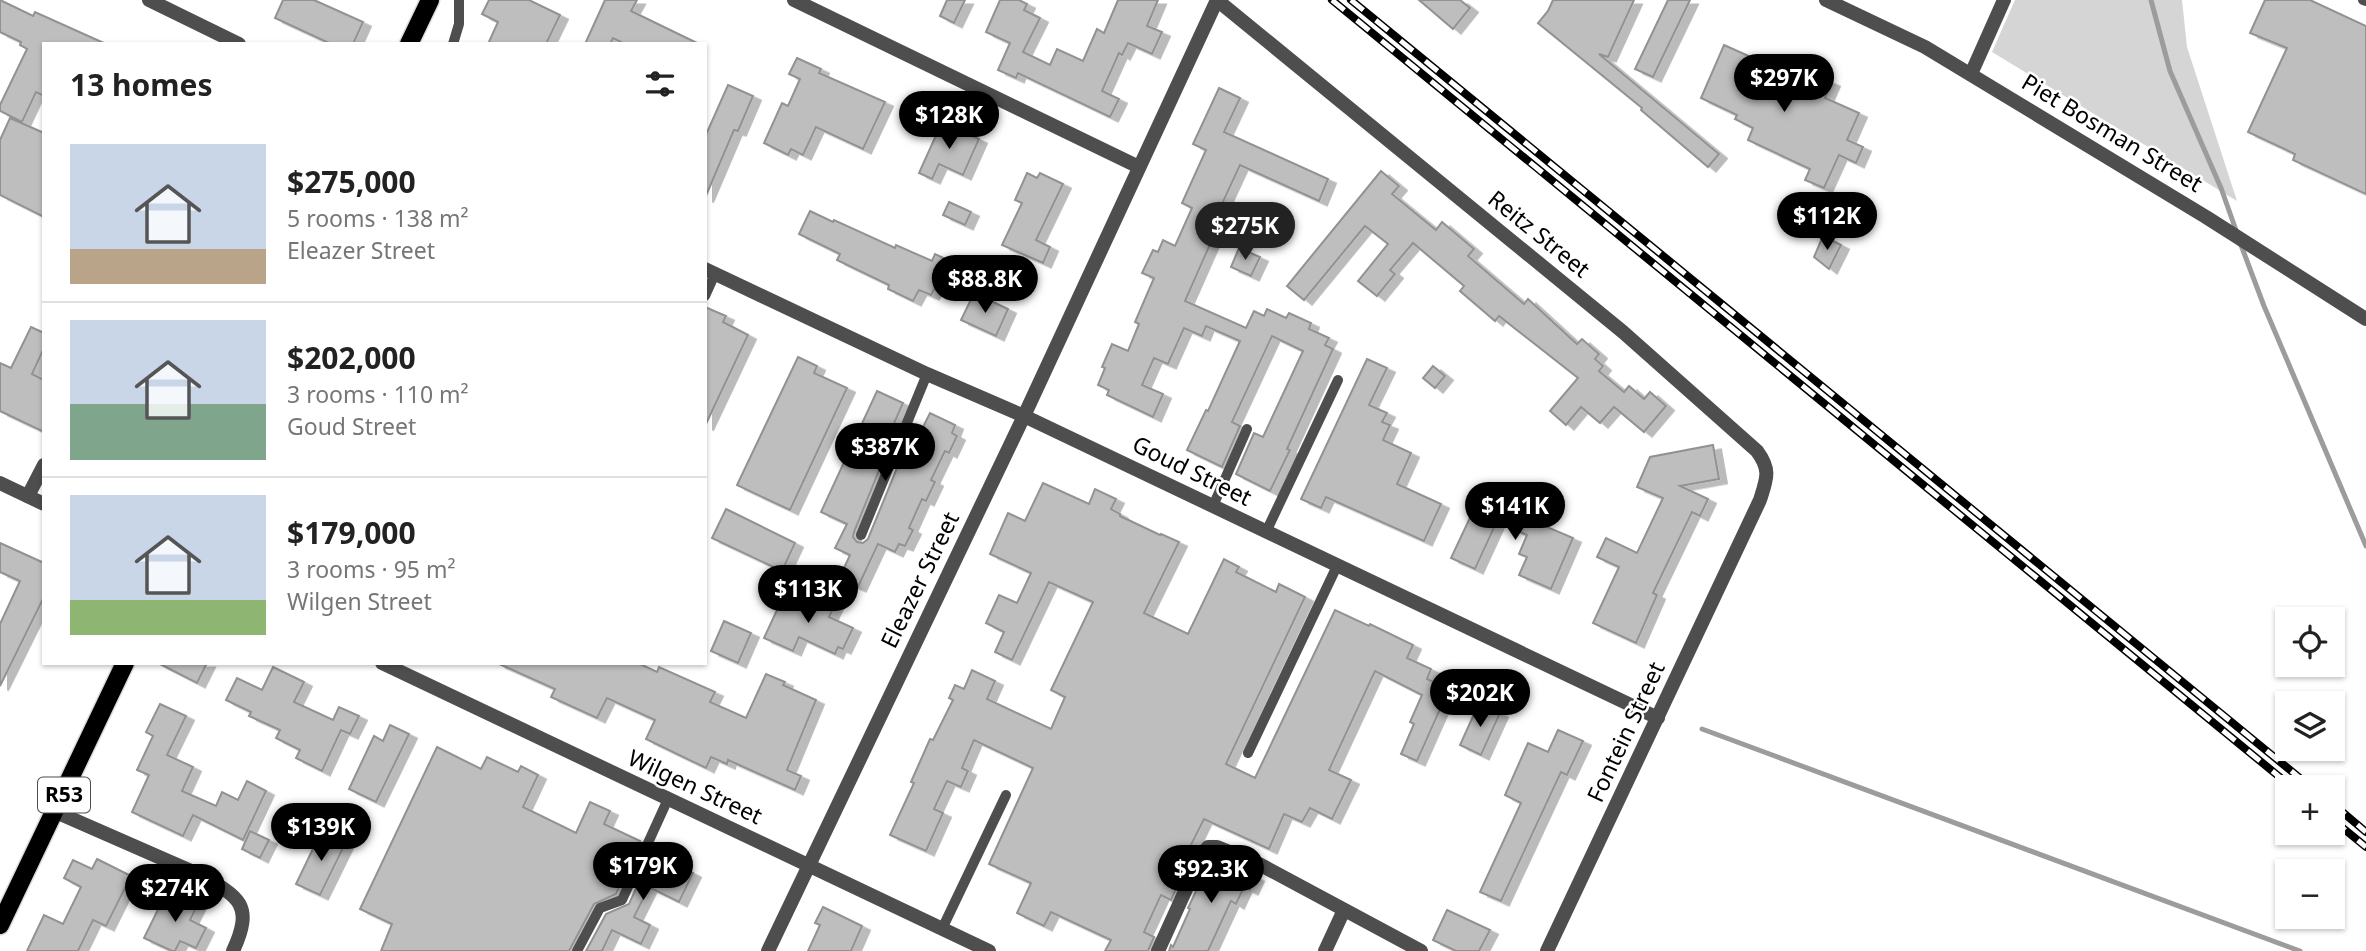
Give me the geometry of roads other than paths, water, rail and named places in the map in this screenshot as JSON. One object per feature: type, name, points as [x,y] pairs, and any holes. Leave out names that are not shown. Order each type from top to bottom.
[{"type":"main road","points":[[410,42],[429,0]]},
{"type":"main road","name":"R53","points":[[0,925],[124,665]]},
{"type":"street","points":[[149,0],[235,42]]},
{"type":"street","points":[[794,0],[1139,167]]},
{"type":"street","name":"Eleazer Street","points":[[768,951],[1024,416],[1217,0]]},
{"type":"street","name":"Reitz Street","points":[[1217,0],[1623,332],[1757,451],[1766,464],[1767,478],[1745,533]]},
{"type":"street","name":"Piet Bosman Street","points":[[1826,0],[1925,47],[1971,74],[2206,217],[2366,319]]},
{"type":"street","points":[[1971,74],[2004,0]]},
{"type":"street","name":"Goud Street","points":[[710,271],[927,374],[1024,416],[1658,718]]},
{"type":"street","points":[[28,496],[42,469]]},
{"type":"street","points":[[0,483],[42,503]]},
{"type":"street","name":"Fontein Street","points":[[1547,951],[1745,533]]},
{"type":"street","name":"Wilgen Street","points":[[386,665],[989,951]]},
{"type":"street","points":[[56,812],[200,875],[223,888],[238,901],[243,910],[244,922],[233,951]]},
{"type":"street","points":[[1158,951],[1208,846],[1259,864],[1421,951]]},
{"type":"street","points":[[1325,951],[1345,911]]},
{"type":"lane","points":[[454,42],[458,24],[459,0]]},
{"type":"lane","points":[[861,535],[927,374]]},
{"type":"lane","points":[[1266,532],[1338,380]]},
{"type":"lane","points":[[1213,506],[1247,429]]},
{"type":"lane","points":[[1248,753],[1337,566]]},
{"type":"lane","points":[[942,929],[1006,795]]},
{"type":"lane","points":[[578,951],[600,908],[622,900],[668,799]]},
{"type":"waterway","points":[[2151,0],[2170,71],[2221,188],[2237,233]]},
{"type":"waterway","points":[[2241,245],[2264,306],[2366,546]]},
{"type":"waterway","points":[[1702,729],[2300,951]]},
{"type":"railway","points":[[1332,0],[2277,775]]},
{"type":"railway","points":[[1351,0],[2296,775]]},
{"type":"railway","points":[[2345,814],[2366,832]]},
{"type":"railway","points":[[2345,830],[2366,847]]}]
